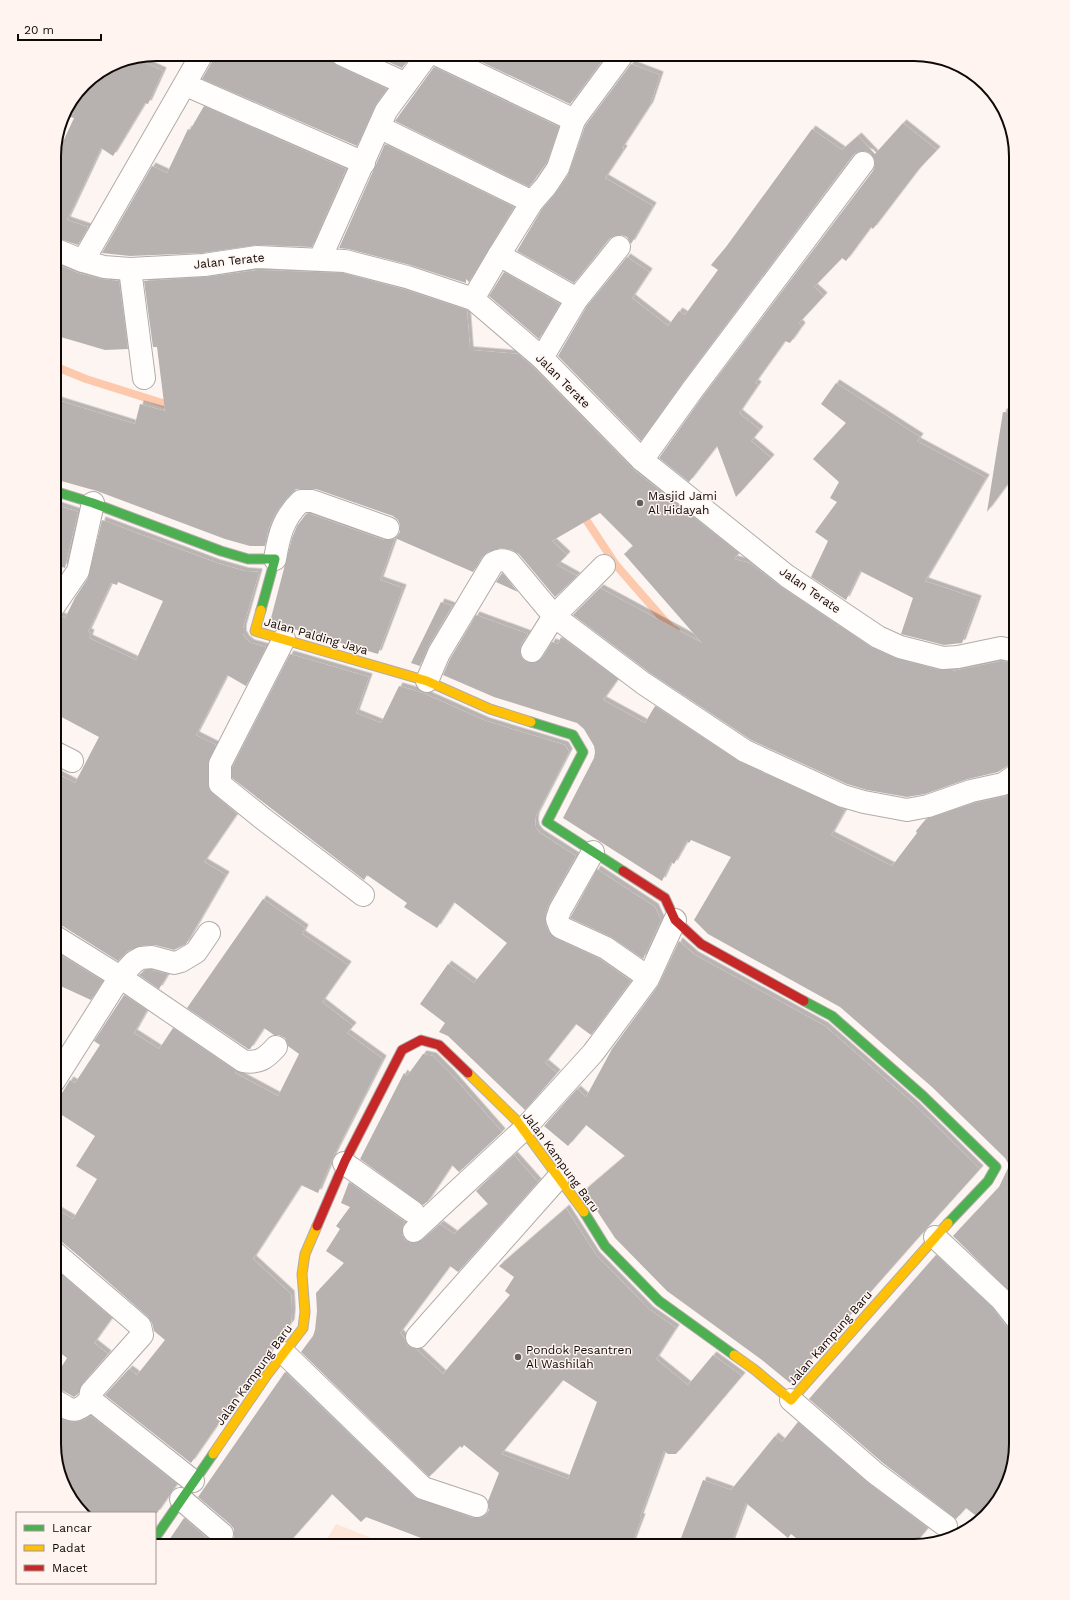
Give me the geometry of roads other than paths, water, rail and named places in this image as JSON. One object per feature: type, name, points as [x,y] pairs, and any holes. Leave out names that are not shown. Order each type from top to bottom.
[{"type":"street","points":[[84,261],[198,61]]},
{"type":"street","points":[[356,61],[406,84]]},
{"type":"street","points":[[320,259],[386,111],[423,61]]},
{"type":"street","points":[[451,61],[574,120]]},
{"type":"street","points":[[473,299],[532,202],[546,186],[558,168],[574,120],[618,61]]},
{"type":"street","points":[[186,85],[364,163]]},
{"type":"street","points":[[379,127],[532,202]]},
{"type":"street","points":[[642,460],[697,383],[863,163]]},
{"type":"street","points":[[542,358],[577,299],[619,247]]},
{"type":"street","name":"Jalan Terate","points":[[61,252],[104,267],[130,269],[204,265],[257,257],[345,261],[407,277],[473,299],[542,358],[642,460],[787,576],[878,637],[900,647],[943,658],[958,657],[1001,648],[1009,650]]},
{"type":"street","points":[[499,255],[577,299]]},
{"type":"street","points":[[130,269],[144,378]]},
{"type":"street","points":[[61,492],[93,502],[221,552],[248,559],[275,559],[279,533],[291,511],[301,501],[312,501],[388,528]]},
{"type":"street","points":[[61,596],[78,571],[93,502]]},
{"type":"street","name":"Jalan Palding Jaya","points":[[275,559],[255,631],[427,681],[490,709],[573,735],[583,752],[547,822],[593,852]]},
{"type":"street","points":[[427,681],[440,653],[493,563],[498,560],[505,560],[509,562],[554,616],[643,683],[744,751],[843,796],[864,802],[907,810],[928,806],[971,791],[1003,784],[1009,780]]},
{"type":"street","points":[[532,651],[554,616],[604,566]]},
{"type":"street","points":[[284,639],[220,764],[220,784],[363,895]]},
{"type":"street","points":[[344,1163],[414,1222],[523,1130],[593,1053],[648,979],[675,920],[665,898],[593,852],[560,910],[557,919],[560,927],[606,948],[639,971]]},
{"type":"street","name":"Jalan Kampung Baru","points":[[156,1536],[253,1394],[303,1328],[305,1312],[302,1274],[305,1254],[344,1163],[402,1050],[421,1040],[439,1045],[517,1121],[582,1209],[605,1246],[659,1301],[755,1370],[791,1400],[935,1237],[988,1181],[996,1168],[922,1096],[832,1016],[701,944],[675,920]]},
{"type":"street","points":[[61,1070],[120,977],[134,962],[141,958],[152,957],[174,962],[181,961],[196,952],[209,933]]},
{"type":"street","points":[[61,940],[120,977],[243,1061],[260,1061],[276,1047]]},
{"type":"street","points":[[416,1336],[558,1178]]},
{"type":"street","points":[[935,1237],[1002,1300],[1009,1309]]},
{"type":"street","points":[[61,1258],[140,1326],[142,1331],[142,1335],[90,1392],[91,1400],[194,1481]]},
{"type":"street","points":[[284,1353],[423,1488],[477,1506]]},
{"type":"street","points":[[61,1404],[74,1411],[80,1410],[91,1400]]},
{"type":"street","points":[[791,1400],[875,1473],[946,1526]]},
{"type":"street","points":[[181,1499],[222,1534]]},
{"type":"waterway","points":[[61,369],[86,379],[175,407]]},
{"type":"waterway","points":[[581,512],[616,565],[671,628],[676,631]]},
{"type":"place","name":"Masjid Jami Al Hidayah","points":[[640,503]]},
{"type":"place","name":"Pondok Pesantren Al Washilah","points":[[518,1357]]}]
